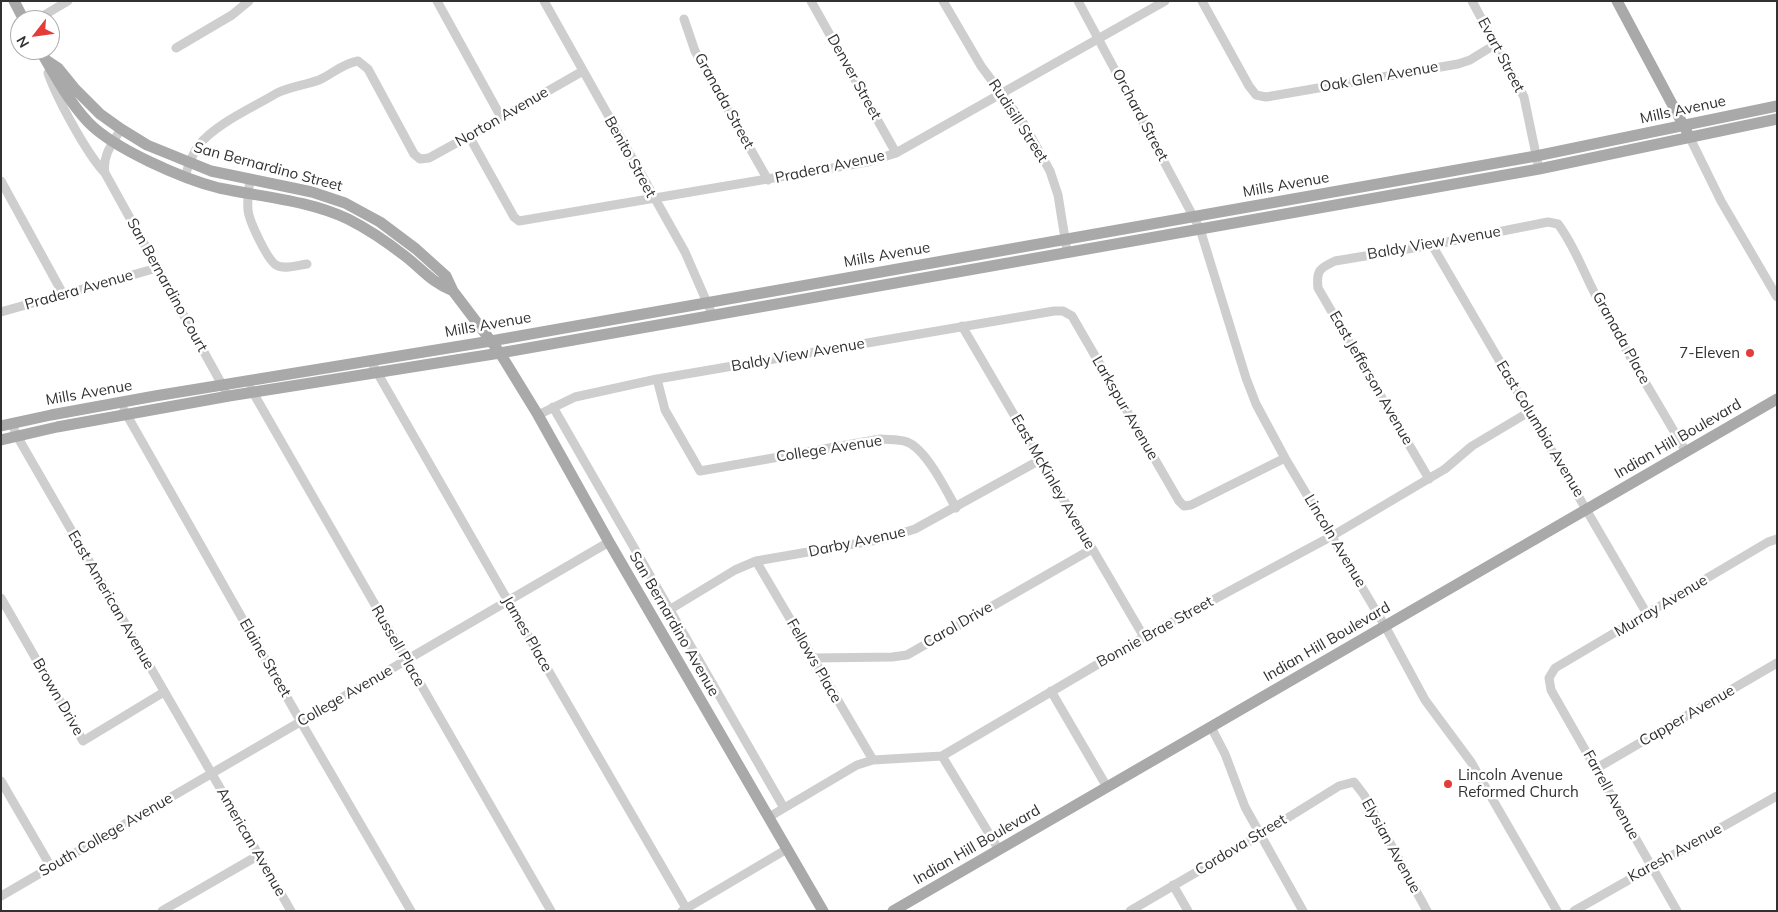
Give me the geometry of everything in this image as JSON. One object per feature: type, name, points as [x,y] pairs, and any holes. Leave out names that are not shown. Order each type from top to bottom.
[{"type":"main road","points":[[1617,1],[1690,138]]},
{"type":"main road","name":"San Bernardino Street","points":[[46,60],[72,104],[90,124],[113,142],[148,161],[185,177],[220,188],[310,206],[346,219],[378,236],[438,285],[453,291]]},
{"type":"main road","name":"San Bernardino Street","points":[[49,60],[100,114],[121,130],[147,145],[212,171],[312,192],[345,203],[380,222],[416,249],[446,276],[453,291],[500,352]]},
{"type":"main road","name":"Mills Avenue","points":[[7,425],[122,402],[491,341],[1536,156],[1777,106]]},
{"type":"main road","name":"Mills Avenue","points":[[1,440],[229,396],[500,352],[1539,169],[1777,120]]},
{"type":"main road","name":"San Bernardino Avenue","points":[[500,352],[823,911]]},
{"type":"main road","name":"Indian Hill Boulevard","points":[[893,911],[1777,399]]},
{"type":"street","points":[[53,10],[68,1]]},
{"type":"street","points":[[176,48],[232,15],[249,1]]},
{"type":"street","points":[[437,1],[501,117]]},
{"type":"street","name":"Benito Street","points":[[544,1],[684,252],[712,314]]},
{"type":"street","name":"Denver Street","points":[[811,1],[896,153]]},
{"type":"street","name":"Rudisill Street","points":[[944,1],[976,58],[1024,124],[1050,171],[1058,195],[1068,251]]},
{"type":"street","name":"Orchard Street","points":[[1078,1],[1100,38],[1200,229]]},
{"type":"street","name":"Pradera Avenue","points":[[469,136],[514,217],[519,221],[654,200],[868,162],[896,153],[1165,1]]},
{"type":"street","name":"Oak Glen Avenue","points":[[1202,1],[1249,86],[1256,95],[1266,97],[1458,64],[1470,60],[1496,44]]},
{"type":"street","name":"Evart Street","points":[[1472,1],[1524,97],[1539,169]]},
{"type":"street","name":"Granada Street","points":[[684,18],[695,51],[768,180]]},
{"type":"street","name":"San Bernardino Court","points":[[44,60],[49,75],[63,105],[94,160],[105,173],[229,396]]},
{"type":"street","name":"Norton Avenue","points":[[189,163],[198,146],[213,130],[287,88],[320,80],[347,63],[358,61],[368,69],[414,154],[420,159],[428,158],[469,136],[583,71]]},
{"type":"street","points":[[105,173],[103,164],[105,156],[121,130]]},
{"type":"street","points":[[1690,138],[1721,201],[1777,297]]},
{"type":"street","points":[[185,177],[189,163]]},
{"type":"street","points":[[250,178],[248,211],[254,228],[271,259],[276,265],[283,267],[307,264]]},
{"type":"street","points":[[1,181],[63,294]]},
{"type":"street","name":"Baldy View Avenue","points":[[1317,276],[1322,267],[1335,260],[1432,245],[1548,222],[1558,224]]},
{"type":"street","name":"Granada Place","points":[[1558,224],[1582,265],[1599,303],[1686,452]]},
{"type":"street","name":"Lincoln Avenue","points":[[1200,229],[1246,378],[1256,404],[1285,458],[1385,626],[1425,700],[1471,762],[1557,911]]},
{"type":"street","name":"East Columbia Avenue","points":[[1432,245],[1647,614]]},
{"type":"street","name":"Pradera Avenue","points":[[1,312],[157,268]]},
{"type":"street","name":"East Jefferson Avenue","points":[[1317,276],[1318,288],[1429,479]]},
{"type":"street","name":"Baldy View Avenue","points":[[538,415],[575,397],[657,379],[962,326],[1063,311]]},
{"type":"street","name":"Larkspur Avenue","points":[[1063,311],[1072,316],[1179,501],[1184,506],[1191,505],[1285,458]]},
{"type":"street","name":"East McKinley Avenue","points":[[962,326],[1144,637]]},
{"type":"street","name":"James Place","points":[[370,360],[684,909]]},
{"type":"street","name":"College Avenue","points":[[657,379],[665,410],[700,471],[880,439],[908,442],[920,452],[932,467],[956,508]]},
{"type":"street","name":"Russell Place","points":[[248,381],[253,393],[551,911]]},
{"type":"street","name":"Elaine Street","points":[[122,402],[126,415],[411,911]]},
{"type":"street","points":[[553,407],[784,808]]},
{"type":"street","name":"Bonnie Brae Street","points":[[769,817],[857,765],[873,760],[942,756],[1144,637],[1332,536],[1445,469],[1472,446],[1529,412]]},
{"type":"street","name":"East American Avenue","points":[[7,425],[17,436],[212,774]]},
{"type":"street","name":"Darby Avenue","points":[[669,610],[735,570],[756,561],[883,539],[915,529],[1040,460]]},
{"type":"street","name":"Murray Avenue","points":[[1549,678],[1554,668],[1777,538]]},
{"type":"street","name":"College Avenue","points":[[212,774],[609,542]]},
{"type":"street","name":"Carol Drive","points":[[813,658],[892,657],[907,655],[1092,549]]},
{"type":"street","name":"Fellows Place","points":[[756,561],[873,760]]},
{"type":"street","name":"Brown Drive","points":[[1,598],[83,740],[164,692]]},
{"type":"street","name":"Capper Avenue","points":[[1597,768],[1777,663]]},
{"type":"street","name":"Farrell Avenue","points":[[1549,678],[1551,690],[1677,911]]},
{"type":"street","points":[[1052,691],[1107,787]]},
{"type":"street","points":[[1211,727],[1225,754],[1245,807],[1303,911]]},
{"type":"street","points":[[942,756],[999,850]]},
{"type":"street","name":"American Avenue","points":[[212,774],[291,911]]},
{"type":"street","name":"South College Avenue","points":[[1,896],[212,774]]},
{"type":"street","points":[[1,781],[51,867]]},
{"type":"street","name":"Cordova Street","points":[[1130,911],[1260,835],[1339,786],[1354,782]]},
{"type":"street","name":"Elysian Avenue","points":[[1354,782],[1364,795],[1427,911]]},
{"type":"street","name":"Karesh Avenue","points":[[1574,911],[1777,796]]},
{"type":"street","points":[[684,909],[787,849]]},
{"type":"street","points":[[162,911],[259,855]]},
{"type":"street","points":[[1173,885],[1188,911]]},
{"type":"place","name":"7-Eleven","points":[[1750,353]]},
{"type":"place","name":"Lincoln Avenue Reformed Church","points":[[1448,784]]}]
